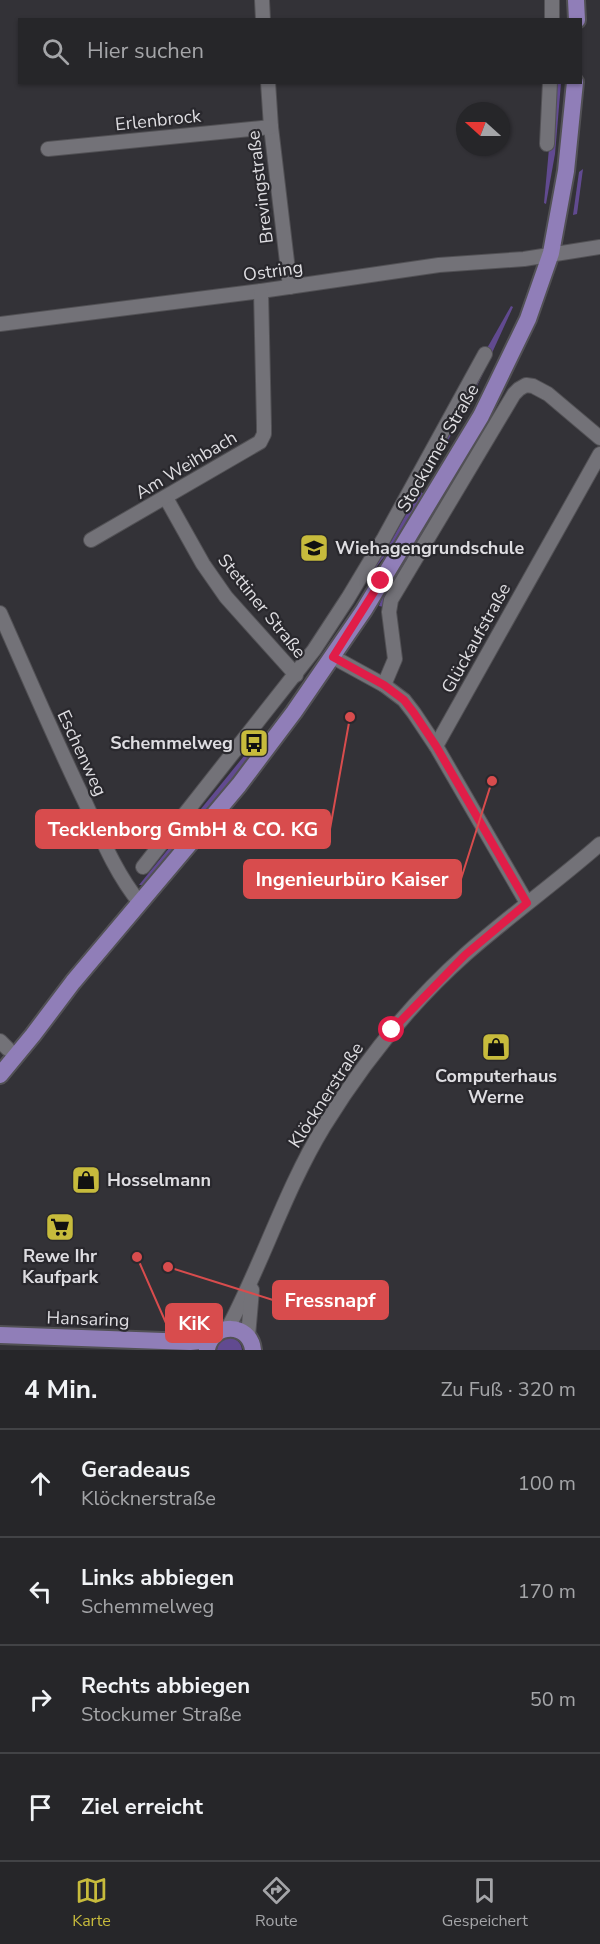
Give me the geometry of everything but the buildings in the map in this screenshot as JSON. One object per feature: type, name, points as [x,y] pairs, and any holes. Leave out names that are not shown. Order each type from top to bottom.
[{"type":"main road","points":[[576,0],[577,18]]},
{"type":"main road","name":"Stockumer Straße","points":[[0,1075],[73,982],[239,785],[294,712],[333,657],[436,493],[481,416],[528,320],[551,253],[566,171],[574,84]]},
{"type":"main road","name":"Stockumer Straße","points":[[3,1049],[73,982]]},
{"type":"main road","points":[[228,1328],[237,1329],[254,1346]]},
{"type":"main road","name":"Hansaring","points":[[0,1335],[190,1342],[208,1345],[217,1332],[228,1328]]},
{"type":"street","points":[[262,0],[263,18]]},
{"type":"street","points":[[552,0],[552,18]]},
{"type":"street","name":"Brevingstraße","points":[[268,84],[290,287]]},
{"type":"street","points":[[547,144],[550,84]]},
{"type":"street","name":"Erlenbrock","points":[[48,149],[271,127]]},
{"type":"street","name":"Ostring","points":[[0,324],[261,291],[439,265],[524,259],[600,247]]},
{"type":"street","name":"Am Weihbach","points":[[91,540],[260,442],[264,434],[261,291]]},
{"type":"street","name":"Stockumer Straße","points":[[143,867],[296,675],[348,598],[485,354]]},
{"type":"street","name":"Stockumer Straße","points":[[384,685],[395,659],[389,612],[391,600],[514,394],[526,386],[540,389],[600,438]]},
{"type":"street","name":"Glückaufstraße","points":[[436,746],[600,454]]},
{"type":"street","name":"Stettiner Straße","points":[[166,498],[226,597],[296,675]]},
{"type":"street","name":"Eschenweg","points":[[0,613],[56,741],[109,852],[128,889],[140,903]]},
{"type":"street","points":[[333,657],[384,685],[404,700],[436,746],[527,903]]},
{"type":"street","name":"Klöcknerstraße","points":[[228,1328],[255,1274],[296,1178],[325,1125],[360,1072],[392,1030],[465,955],[600,844]]},
{"type":"street","name":"Klöcknerstraße","points":[[254,1346],[250,1300],[255,1274]]},
{"type":"shaded area","points":[[555,84],[561,84],[555,154],[546,204],[544,203]]},
{"type":"shaded area","points":[[583,169],[577,214],[573,215],[579,172]]},
{"type":"shaded area","points":[[511,306],[513,307],[492,353],[486,350]]},
{"type":"shaded area","points":[[488,359],[467,407],[424,482],[421,480]]},
{"type":"shaded area","points":[[419,491],[426,495],[403,532],[374,570],[371,566],[375,558],[383,556]]},
{"type":"shaded area","points":[[439,503],[442,505],[384,607],[379,606],[387,585]]},
{"type":"shaded area","points":[[253,745],[255,746],[244,766],[145,885],[139,885]]},
{"type":"shaded area","points":[[226,1338],[237,1340],[242,1350],[217,1350],[218,1344]]},
{"type":"place","name":"Wiehagengrundschule","points":[[314,548]]},
{"type":"place","name":"Tecklenborg GmbH & CO. KG","points":[[350,717]]},
{"type":"place","name":"Schemmelweg","points":[[254,743]]},
{"type":"place","name":"Ingenieurbüro Kaiser","points":[[492,781]]},
{"type":"place","name":"Computerhaus Werne","points":[[496,1047]]},
{"type":"place","name":"Hosselmann","points":[[86,1180]]},
{"type":"place","name":"Rewe Ihr Kaufpark","points":[[60,1227]]},
{"type":"place","name":"KiK","points":[[137,1257]]},
{"type":"place","name":"Fressnapf","points":[[168,1267]]},
{"type":"route","points":[[381,581],[333,657],[384,685],[404,700],[436,746],[527,903],[465,955],[392,1030]]}]
